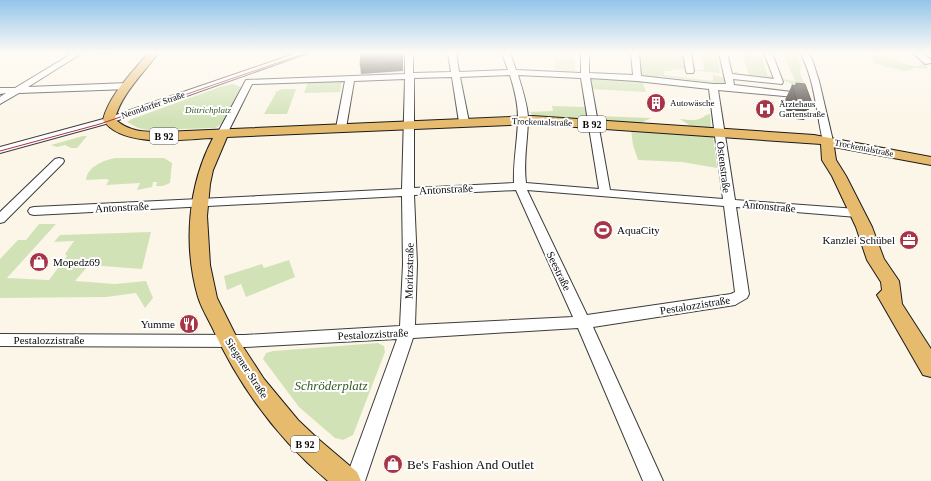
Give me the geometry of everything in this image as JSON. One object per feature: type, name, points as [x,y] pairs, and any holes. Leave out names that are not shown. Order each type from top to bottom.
[{"type":"main road","points":[[110,120],[109,117],[112,109],[136,75]]},
{"type":"main road","name":"B 92","points":[[110,120],[118,128],[136,134],[163,136],[222,134]]},
{"type":"main road","name":"Trockentalstraße","points":[[222,134],[522,120],[720,132],[828,141],[931,161]]},
{"type":"main road","name":"Siegener Straße","points":[[222,134],[206,170],[200,202],[199,243],[207,296],[228,341],[240,362],[281,417],[315,453],[348,481]]},
{"type":"main road","points":[[828,141],[826,150],[829,160],[839,176],[857,213],[876,260],[877,278],[931,368]]},
{"type":"street","points":[[0,101],[41,75]]},
{"type":"street","points":[[237,76],[249,82],[423,75]]},
{"type":"street","points":[[456,75],[464,122]]},
{"type":"street","name":"Seestraße","points":[[515,75],[523,116],[520,186],[583,322],[653,481]]},
{"type":"street","points":[[575,75],[637,78],[792,95]]},
{"type":"street","points":[[777,75],[779,82]]},
{"type":"street","points":[[812,75],[828,141]]},
{"type":"street","name":"Neundorfer Straße","points":[[0,150],[110,120],[237,76]]},
{"type":"street","name":"Moritzstraße","points":[[355,481],[407,332],[410,264],[408,191],[410,76]]},
{"type":"street","points":[[585,76],[605,193]]},
{"type":"street","points":[[730,87],[728,76],[790,83]]},
{"type":"street","points":[[341,128],[350,78]]},
{"type":"street","points":[[222,134],[249,82]]},
{"type":"street","points":[[0,91],[128,86]]},
{"type":"street","name":"Ostenstraße","points":[[713,87],[742,294]]},
{"type":"street","points":[[4,215],[59,161]]},
{"type":"street","name":"Antonstraße","points":[[4,215],[35,211],[520,186],[857,213]]},
{"type":"street","name":"Pestalozzistraße","points":[[0,340],[228,341],[583,322],[735,299],[742,294]]},
{"type":"green space","points":[[642,75],[668,75],[713,81],[713,76],[710,76],[716,75],[725,78],[725,82],[722,84],[714,84],[659,76],[659,79]]},
{"type":"green space","points":[[768,75],[772,76],[773,79],[735,76]]},
{"type":"green space","points":[[793,75],[801,75],[805,86],[796,90],[794,86],[790,85],[792,84],[782,80],[780,77],[783,79],[795,81]]},
{"type":"green space","points":[[590,79],[642,80],[646,92],[591,89]]},
{"type":"green space","points":[[342,81],[340,92],[304,93],[308,82]]},
{"type":"green space","name":"Dittrichplatz","points":[[233,84],[241,87],[221,124],[216,128],[147,130],[138,128],[127,122],[220,87]]},
{"type":"green space","points":[[282,89],[296,89],[287,114],[264,114],[276,93],[275,92]]},
{"type":"green space","points":[[552,106],[585,107],[587,120],[532,116],[531,113],[528,112],[553,111]]},
{"type":"green space","points":[[710,114],[711,128],[692,127],[680,119],[697,120]]},
{"type":"green space","points":[[597,116],[651,118],[639,124],[598,120]]},
{"type":"green space","points":[[631,130],[713,136],[717,168],[682,162],[638,160],[633,145]]},
{"type":"green space","points":[[87,136],[77,148],[71,148],[65,145],[57,147],[51,145]]},
{"type":"green space","points":[[115,158],[164,158],[172,163],[170,183],[163,186],[156,186],[157,182],[153,182],[152,187],[137,190],[140,183],[106,185],[109,180],[86,180],[89,171],[101,162]]},
{"type":"green space","points":[[39,224],[56,224],[7,278],[49,280],[67,256],[65,254],[74,241],[54,242],[60,235],[151,232],[142,269],[89,265],[75,281],[115,284],[146,281],[153,298],[145,308],[136,293],[106,297],[0,298],[0,259],[18,240],[26,240]]},
{"type":"green space","points":[[289,260],[295,277],[246,297],[241,284],[227,290],[224,276],[262,264],[264,268]]},
{"type":"green space","name":"Schröderplatz","points":[[378,343],[384,346],[385,352],[353,435],[343,440],[335,438],[299,407],[263,359],[266,353],[273,351]]},
{"type":"building","points":[[796,83],[805,84],[812,103],[797,101],[792,85],[797,86]]},
{"type":"tram line","points":[[0,151],[100,124],[241,75]]},
{"type":"place","name":"Autowäsche","points":[[656,103]]},
{"type":"place","name":"Ärztehaus Gartenstraße","points":[[765,109]]},
{"type":"place","name":"AquaCity","points":[[603,230]]},
{"type":"place","name":"Kanzlei Schübel","points":[[909,240]]},
{"type":"place","name":"Mopedz69","points":[[39,262]]},
{"type":"place","name":"Yumme","points":[[189,324]]},
{"type":"place","name":"Be's Fashion And Outlet","points":[[393,464]]}]
